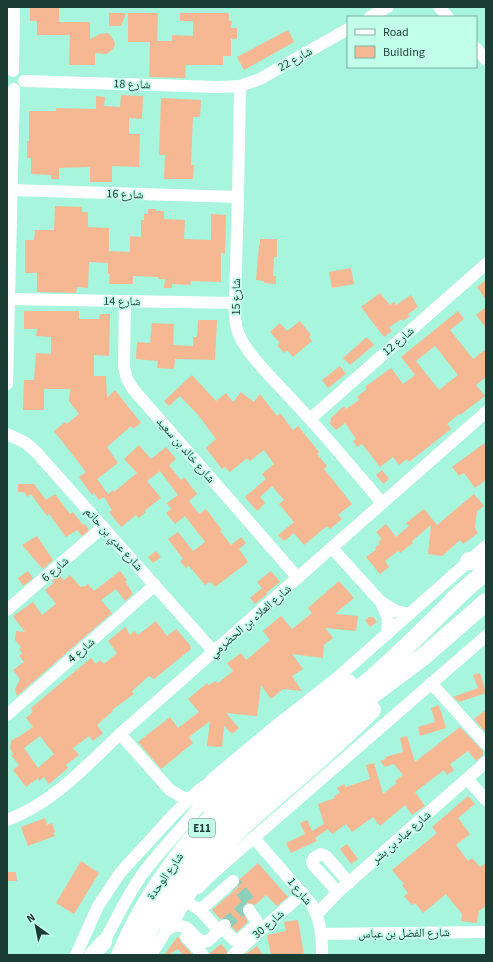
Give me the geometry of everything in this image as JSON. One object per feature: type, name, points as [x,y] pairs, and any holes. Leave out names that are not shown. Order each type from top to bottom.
[{"type":"highway","name":"E11","points":[[318,732],[462,592],[486,572]]},
{"type":"highway","points":[[196,801],[359,675],[462,592]]},
{"type":"highway","name":"E11","points":[[318,732],[424,656],[486,602]]},
{"type":"highway","points":[[168,926],[186,894],[222,847],[244,825],[339,743],[424,656]]},
{"type":"highway","name":"شارع الوحدة","points":[[120,955],[127,938],[145,905],[165,874],[188,844],[213,816],[240,790],[318,732]]},
{"type":"highway","name":"شارع الوحدة","points":[[136,955],[165,900],[204,847],[227,822],[318,732]]},
{"type":"main road","points":[[92,955],[100,948]]},
{"type":"street","points":[[7,384],[9,204],[12,190],[11,87],[20,87],[24,81],[19,72],[10,73],[14,7]]},
{"type":"street","points":[[372,16],[388,7]]},
{"type":"street","points":[[439,7],[447,16]]},
{"type":"street","name":"شارع 22","points":[[240,86],[260,79],[347,31]]},
{"type":"street","points":[[477,49],[486,60]]},
{"type":"street","name":"شارع 18","points":[[24,81],[218,87],[240,86]]},
{"type":"street","name":"شارع 15","points":[[240,86],[234,316],[237,328],[241,339],[248,349],[382,503]]},
{"type":"street","name":"شارع 16","points":[[12,190],[238,197]]},
{"type":"street","name":"شارع 12","points":[[310,419],[486,264]]},
{"type":"street","name":"شارع 14","points":[[9,299],[235,303]]},
{"type":"street","name":"شارع خالد بن سعيد","points":[[125,301],[124,366],[127,379],[133,389],[298,578]]},
{"type":"street","name":"شارع العلاء بن الحضرمي","points":[[7,820],[25,812],[53,795],[120,734],[486,412]]},
{"type":"street","name":"شارع عدي بن حاتم","points":[[7,434],[26,443],[37,453],[214,652]]},
{"type":"street","name":"شارع 6","points":[[7,610],[103,527]]},
{"type":"street","points":[[100,948],[119,911],[143,873],[214,777],[272,728],[337,678],[409,614],[477,560],[486,546]]},
{"type":"street","points":[[332,548],[380,601],[396,611],[409,614]]},
{"type":"street","name":"شارع 4","points":[[7,715],[155,585]]},
{"type":"street","points":[[380,601],[388,619],[387,634]]},
{"type":"street","points":[[151,955],[168,926],[205,881],[486,636]]},
{"type":"street","points":[[431,684],[486,744]]},
{"type":"street","points":[[120,734],[170,790],[182,797],[196,801]]},
{"type":"street","name":"شارع عباد بن بشر","points":[[317,914],[338,892],[486,762]]},
{"type":"street","points":[[467,779],[486,800]]},
{"type":"street","points":[[170,790],[174,802],[174,814]]},
{"type":"street","points":[[76,955],[92,917],[105,894],[129,862],[174,814],[196,801]]},
{"type":"street","name":"شارع 1","points":[[254,838],[303,894],[317,914],[322,934],[322,955]]},
{"type":"street","points":[[338,892],[314,866],[312,862],[314,858],[320,854],[326,856],[349,883]]},
{"type":"street","points":[[200,910],[234,882],[229,872],[228,860]]},
{"type":"street","name":"شارع 30","points":[[233,955],[303,894]]},
{"type":"street","points":[[187,902],[200,910],[234,940],[240,939],[256,925],[256,920],[249,910]]},
{"type":"street","points":[[168,926],[181,925],[186,927],[204,942],[208,941],[222,928]]},
{"type":"street","points":[[168,926],[181,932],[202,955]]},
{"type":"street","name":"شارع الفضل بن عباس","points":[[322,934],[486,932]]},
{"type":"building","points":[[59,7],[59,22],[90,22],[90,39],[100,34],[108,33],[115,44],[113,49],[107,54],[95,53],[95,65],[69,65],[70,35],[37,35],[37,21],[30,21],[30,8]]},
{"type":"building","points":[[109,13],[126,13],[121,26],[109,26]]},
{"type":"building","points":[[128,13],[158,13],[157,41],[172,41],[172,35],[193,36],[193,21],[180,21],[180,13],[229,13],[229,21],[232,21],[231,28],[237,28],[237,39],[231,39],[231,56],[223,56],[223,65],[186,65],[185,78],[149,77],[150,42],[128,42]]},
{"type":"building","points":[[288,30],[294,42],[244,70],[237,57]]},
{"type":"building","points":[[121,95],[143,96],[142,119],[129,118],[129,134],[140,134],[139,167],[112,166],[112,182],[90,182],[90,167],[59,168],[59,179],[51,179],[51,175],[31,174],[31,158],[27,158],[27,141],[29,141],[29,111],[56,111],[56,108],[96,109],[96,96],[105,97],[104,106],[120,107]]},
{"type":"building","points":[[161,98],[201,100],[200,117],[193,117],[191,165],[194,165],[193,179],[164,179],[165,155],[159,155]]},
{"type":"building","points":[[55,206],[82,207],[82,212],[88,212],[88,227],[109,228],[109,251],[130,252],[130,236],[141,237],[141,220],[144,220],[144,214],[148,214],[148,209],[164,211],[164,219],[185,220],[184,239],[211,240],[211,214],[226,215],[225,254],[221,253],[221,282],[191,281],[190,285],[172,284],[172,288],[164,288],[165,279],[158,279],[158,277],[133,276],[133,284],[109,284],[110,274],[108,274],[108,263],[89,262],[88,288],[77,287],[76,293],[37,292],[37,273],[25,273],[25,240],[34,240],[35,230],[54,230]]},
{"type":"building","points":[[260,239],[277,239],[277,257],[274,257],[273,276],[276,276],[276,284],[264,283],[264,281],[256,280]]},
{"type":"building","points":[[351,268],[354,284],[332,288],[329,272]]},
{"type":"building","points":[[486,280],[486,300],[477,287]]},
{"type":"building","points":[[380,293],[390,305],[394,302],[396,305],[411,295],[418,307],[408,314],[410,316],[403,321],[402,319],[389,327],[392,331],[384,337],[361,307]]},
{"type":"building","points":[[486,307],[486,328],[476,315]]},
{"type":"building","points":[[24,311],[79,311],[79,319],[99,319],[100,314],[110,314],[109,356],[94,355],[94,376],[106,376],[107,398],[115,390],[141,423],[133,429],[131,426],[107,447],[118,463],[97,479],[108,494],[113,490],[114,492],[137,473],[124,459],[139,445],[151,459],[166,447],[176,459],[169,465],[181,480],[184,477],[197,494],[189,501],[199,514],[206,509],[231,545],[241,537],[246,543],[239,549],[248,562],[215,587],[211,582],[210,584],[209,582],[205,585],[189,566],[186,568],[180,561],[183,559],[168,539],[178,532],[193,551],[205,542],[185,516],[175,524],[166,513],[171,509],[167,503],[178,495],[160,471],[147,481],[161,498],[144,511],[146,512],[139,518],[136,515],[121,527],[109,512],[112,510],[104,497],[99,500],[94,493],[92,495],[79,477],[86,472],[54,431],[65,422],[67,424],[79,414],[69,401],[70,389],[44,389],[44,410],[23,410],[24,380],[34,380],[36,353],[51,354],[51,337],[36,336],[37,329],[24,329]]},
{"type":"building","points":[[458,311],[464,319],[450,330],[473,359],[486,349],[486,377],[476,385],[485,396],[447,424],[451,429],[409,462],[407,459],[399,465],[393,457],[380,467],[362,444],[357,447],[353,441],[356,439],[345,423],[336,430],[330,424],[331,418],[344,406],[346,409],[359,400],[357,397],[367,389],[365,387],[391,368],[403,384],[415,375],[401,357]],"holes":[[[435,346],[458,375],[439,390],[416,361]]]},
{"type":"building","points":[[198,320],[217,320],[215,360],[175,359],[174,369],[157,368],[158,361],[136,359],[137,342],[150,343],[152,323],[174,324],[173,345],[193,346],[193,337],[197,337]]},
{"type":"building","points":[[300,321],[311,335],[309,337],[312,341],[293,357],[287,350],[284,353],[277,345],[280,343],[270,332],[280,323],[287,331]]},
{"type":"building","points":[[367,337],[374,345],[350,365],[343,358]]},
{"type":"building","points":[[340,366],[346,374],[328,388],[322,380]]},
{"type":"building","points":[[192,375],[216,401],[226,393],[233,402],[241,392],[254,402],[260,394],[277,416],[280,413],[293,430],[298,426],[319,452],[317,454],[327,466],[324,469],[352,504],[338,515],[342,519],[330,529],[327,526],[304,545],[294,533],[284,541],[278,535],[294,522],[279,504],[284,500],[272,486],[260,497],[265,503],[257,511],[245,497],[266,479],[262,474],[274,464],[264,450],[250,461],[247,458],[230,472],[225,467],[222,469],[206,448],[216,439],[199,416],[180,396],[169,406],[164,401]]},
{"type":"building","points":[[486,442],[486,480],[475,488],[464,473],[459,476],[452,467]]},
{"type":"building","points":[[382,470],[389,479],[383,484],[376,475]]},
{"type":"building","points":[[18,484],[34,484],[46,500],[55,494],[70,514],[73,512],[89,530],[82,536],[77,530],[66,537],[49,514],[47,516],[31,494],[27,497],[24,492],[18,492]]},
{"type":"building","points":[[474,494],[484,506],[477,511],[475,528],[478,533],[463,544],[460,540],[442,556],[428,554],[431,525],[412,541],[413,543],[400,553],[398,551],[385,561],[389,567],[380,574],[366,557],[376,550],[375,548],[380,544],[378,542],[382,539],[376,532],[386,524],[396,537],[409,526],[406,523],[424,509],[437,525]]},
{"type":"building","points":[[37,536],[53,560],[43,569],[22,545]]},
{"type":"building","points":[[156,551],[161,557],[153,563],[148,557]]},
{"type":"building","points":[[28,571],[33,578],[23,586],[18,578]]},
{"type":"building","points":[[120,571],[127,580],[125,581],[133,594],[125,601],[116,589],[101,600],[112,613],[17,696],[15,689],[20,679],[13,670],[24,662],[19,656],[22,653],[19,649],[21,647],[15,640],[16,631],[25,632],[13,616],[33,602],[42,615],[56,604],[45,590],[54,583],[52,581],[59,575],[64,580],[70,575],[81,587],[88,584],[94,591]]},
{"type":"building","points":[[271,571],[280,582],[266,593],[257,582]]},
{"type":"building","points":[[339,581],[354,598],[335,614],[358,616],[356,631],[325,628],[333,638],[324,645],[323,658],[292,654],[303,669],[292,676],[302,691],[283,689],[271,699],[261,685],[257,716],[226,713],[239,728],[232,734],[224,726],[222,747],[207,746],[210,721],[189,737],[193,743],[161,769],[138,742],[170,717],[178,728],[199,712],[188,699],[207,683],[209,685],[215,681],[218,683],[233,671],[227,663],[241,653],[246,660],[270,640],[263,631],[281,616],[292,629],[312,613],[308,608]]},
{"type":"building","points":[[262,588],[267,594],[255,604],[250,598]]},
{"type":"building","points":[[369,617],[373,617],[377,622],[370,627],[365,620]]},
{"type":"building","points":[[156,621],[167,636],[176,629],[190,645],[191,649],[154,679],[149,676],[132,691],[134,694],[112,710],[113,711],[97,725],[103,733],[93,741],[89,736],[73,748],[79,755],[66,765],[68,768],[49,784],[44,777],[39,781],[38,778],[26,787],[13,770],[19,765],[11,755],[13,754],[10,748],[11,741],[33,727],[26,718],[33,712],[31,708],[91,658],[96,664],[100,660],[104,664],[117,653],[108,641],[125,627],[130,635],[134,631],[138,635]],"holes":[[[40,736],[54,754],[38,768],[24,748]]]},
{"type":"building","points":[[480,673],[486,693],[459,702],[453,697],[478,688],[473,675]]},
{"type":"building","points":[[439,705],[446,728],[420,736],[418,727],[435,722],[431,708]]},
{"type":"building","points":[[486,710],[486,733],[474,719]]},
{"type":"building","points":[[460,727],[483,751],[483,755],[476,761],[468,751],[450,764],[454,770],[447,775],[444,770],[415,792],[425,806],[412,815],[405,805],[380,826],[373,817],[352,832],[346,824],[332,834],[328,829],[315,838],[317,841],[291,853],[286,843],[305,834],[300,823],[307,820],[312,831],[324,824],[318,804],[335,798],[334,796],[340,793],[337,788],[344,784],[346,787],[370,779],[366,765],[374,763],[383,794],[397,783],[395,781],[403,775],[394,764],[385,767],[380,761],[386,759],[385,757],[403,752],[400,738],[407,736],[415,762]]},
{"type":"building","points":[[468,796],[475,804],[458,818],[470,834],[456,845],[468,861],[472,858],[480,867],[486,863],[486,906],[479,911],[477,923],[461,921],[462,914],[446,894],[423,913],[415,903],[412,905],[404,896],[408,893],[402,885],[404,884],[392,870],[437,833],[432,827]]},
{"type":"building","points":[[45,818],[47,825],[52,823],[55,832],[53,833],[55,836],[28,846],[21,827]]},
{"type":"building","points":[[347,844],[358,859],[351,864],[340,849]]},
{"type":"building","points":[[81,861],[99,873],[74,914],[56,903]]},
{"type":"building","points":[[258,863],[288,897],[277,906],[266,895],[255,905],[249,903],[242,906],[242,911],[248,922],[237,932],[232,927],[230,920],[227,918],[220,919],[212,910],[238,887],[240,879]]},
{"type":"building","points":[[7,872],[16,872],[17,881],[7,881]]},
{"type":"building","points":[[298,920],[304,955],[271,955],[267,935],[286,931],[284,922]]},
{"type":"building","points":[[178,936],[181,942],[193,955],[183,955],[178,949],[168,955],[164,955]]},
{"type":"building","points":[[221,944],[227,951],[226,955],[210,955],[210,953]]},
{"type":"building","points":[[257,946],[263,955],[244,955],[247,953]]},
{"type":"tunnel","points":[[225,925],[250,902],[235,883]]}]
